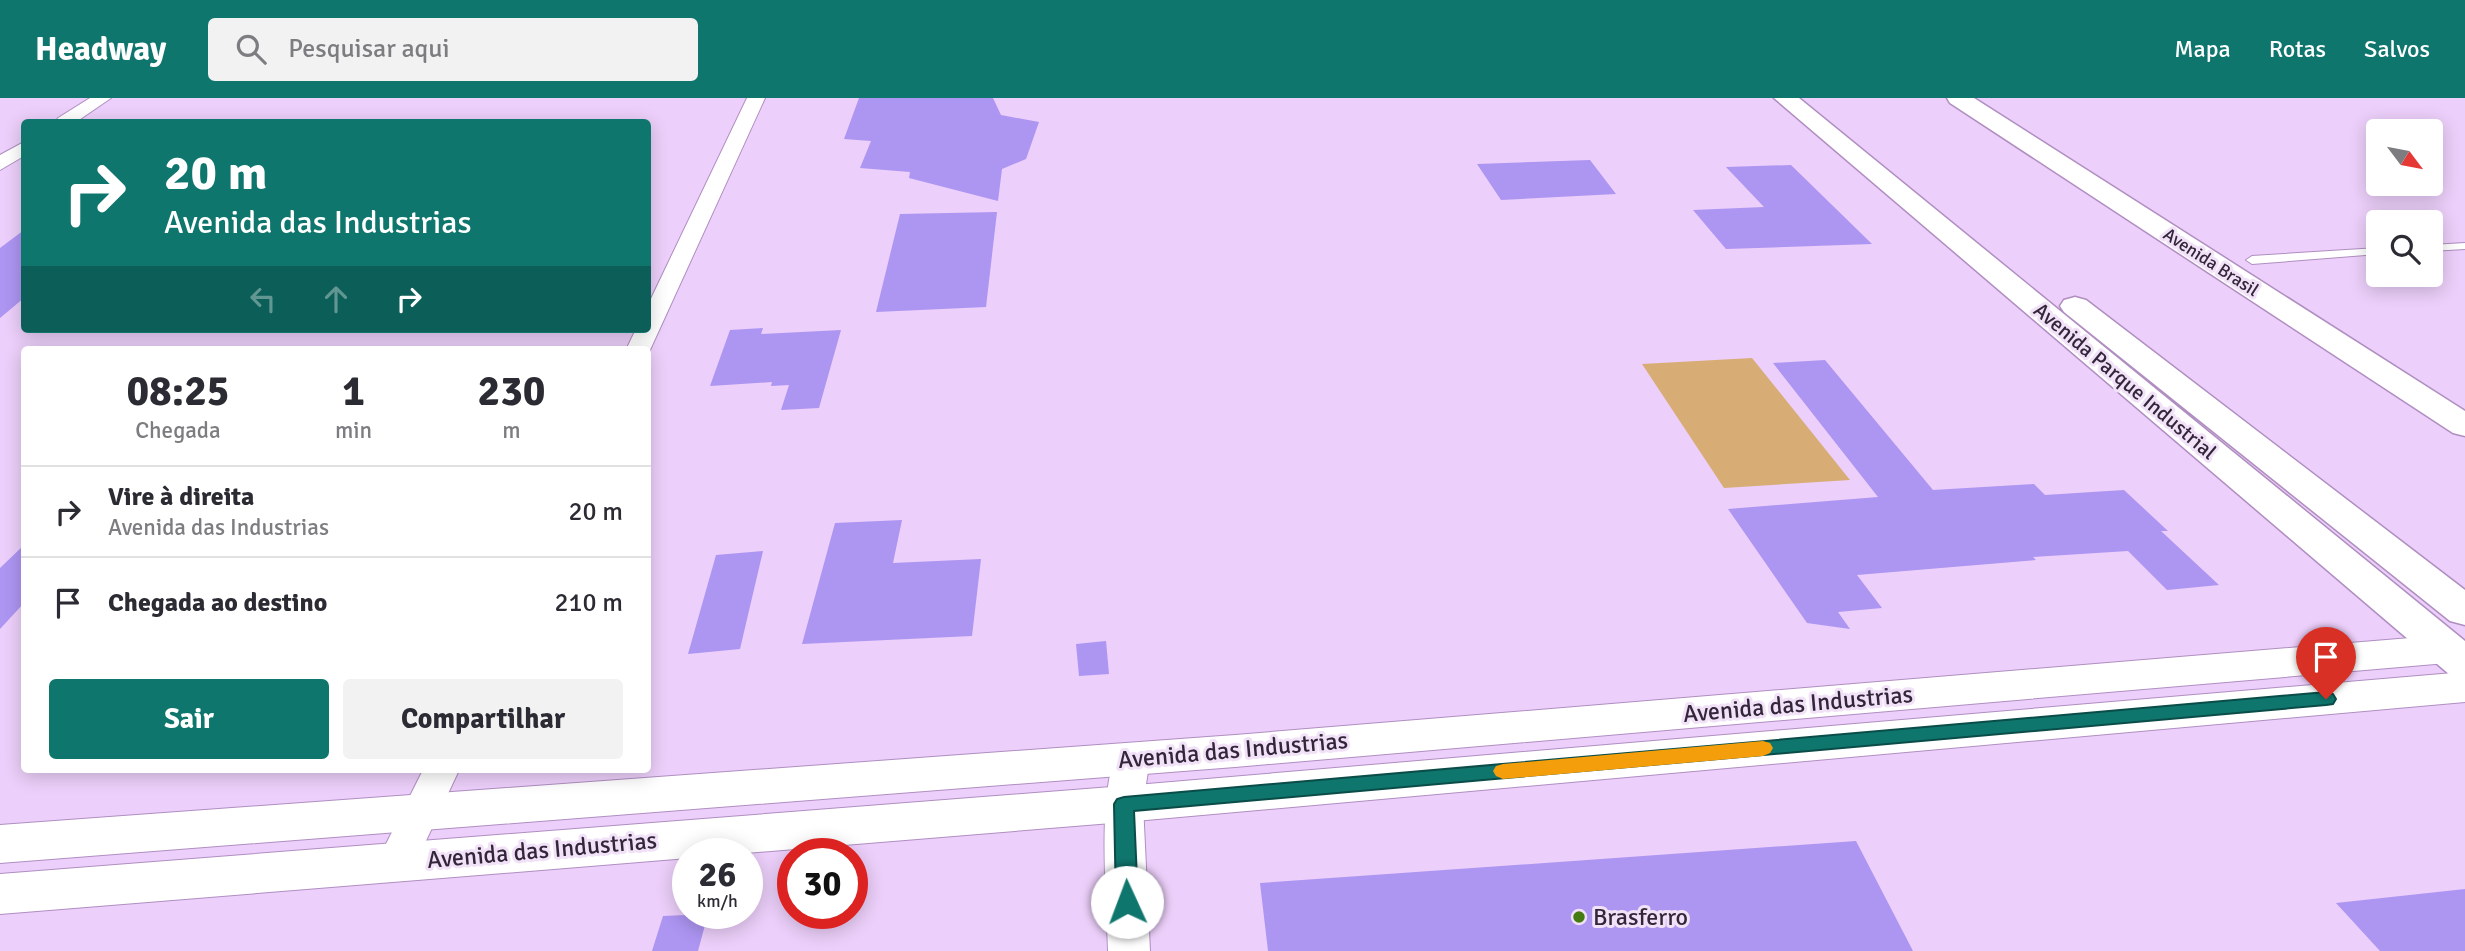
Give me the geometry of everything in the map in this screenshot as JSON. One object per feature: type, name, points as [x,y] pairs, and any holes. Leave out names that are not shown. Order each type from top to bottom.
[{"type":"main road","name":"Avenida Parque Industrial","points":[[1784,98],[1865,153],[2076,307],[2461,652]]},
{"type":"main road","name":"Avenida Parque Industrial","points":[[1810,98],[1865,153],[2039,309],[2344,567],[2461,652]]},
{"type":"main road","name":"Avenida Brasil","points":[[1958,98],[2465,426]]},
{"type":"main road","name":"Avenida Brasil","points":[[1997,98],[2465,396]]},
{"type":"main road","points":[[2039,309],[2076,307]]},
{"type":"street","points":[[69,119],[102,98]]},
{"type":"street","points":[[651,322],[756,98]]},
{"type":"street","points":[[0,164],[21,150]]},
{"type":"street","name":"Avenida das Industrias","points":[[0,894],[1124,804],[2461,652]]},
{"type":"street","name":"Avenida das Industrias","points":[[0,844],[1132,758],[1820,723]]},
{"type":"street","points":[[1129,951],[1124,804],[1132,758]]},
{"type":"street","points":[[397,862],[440,773]]},
{"type":"lane","points":[[2443,247],[2465,246]]},
{"type":"lane","points":[[2252,260],[2366,252]]},
{"type":"shaded area","points":[[1752,358],[1850,480],[1724,488],[1642,364]]},
{"type":"building","points":[[859,98],[993,98],[1001,115],[1039,122],[1026,159],[1002,169],[998,201],[909,178],[910,172],[860,168],[871,141],[844,139]]},
{"type":"building","points":[[1590,160],[1616,194],[1501,200],[1477,164]]},
{"type":"building","points":[[1791,165],[1872,244],[1726,249],[1693,210],[1764,207],[1726,167]]},
{"type":"building","points":[[997,212],[986,307],[876,312],[900,214]]},
{"type":"building","points":[[21,232],[21,300],[0,318],[0,248]]},
{"type":"building","points":[[763,328],[761,334],[841,330],[819,408],[781,410],[789,385],[771,386],[772,382],[710,386],[730,330]]},
{"type":"building","points":[[1825,360],[1933,490],[2034,484],[2045,495],[2124,490],[2168,531],[2161,531],[2219,585],[2167,590],[2128,551],[2033,557],[2036,560],[1857,575],[1882,608],[1838,612],[1850,629],[1807,623],[1728,509],[1878,497],[1773,363]]},
{"type":"building","points":[[902,520],[893,563],[981,559],[972,636],[802,644],[835,523]]},
{"type":"building","points":[[21,548],[21,606],[0,629],[0,568]]},
{"type":"building","points":[[763,551],[740,649],[688,654],[716,555]]},
{"type":"building","points":[[1106,641],[1109,674],[1079,676],[1076,644]]},
{"type":"building","name":"Brasferro","points":[[1856,841],[1913,951],[1268,951],[1260,883]]},
{"type":"building","points":[[2465,889],[2465,951],[2380,951],[2336,903]]},
{"type":"building","points":[[663,916],[672,916],[672,929],[704,929],[698,951],[652,951]]},
{"type":"slow traffic","points":[[1503,771],[1763,748]]},
{"type":"place","name":"Brasferro","points":[[1579,917]]},
{"type":"route","points":[[1127,902],[1124,804],[2326,699]]}]
